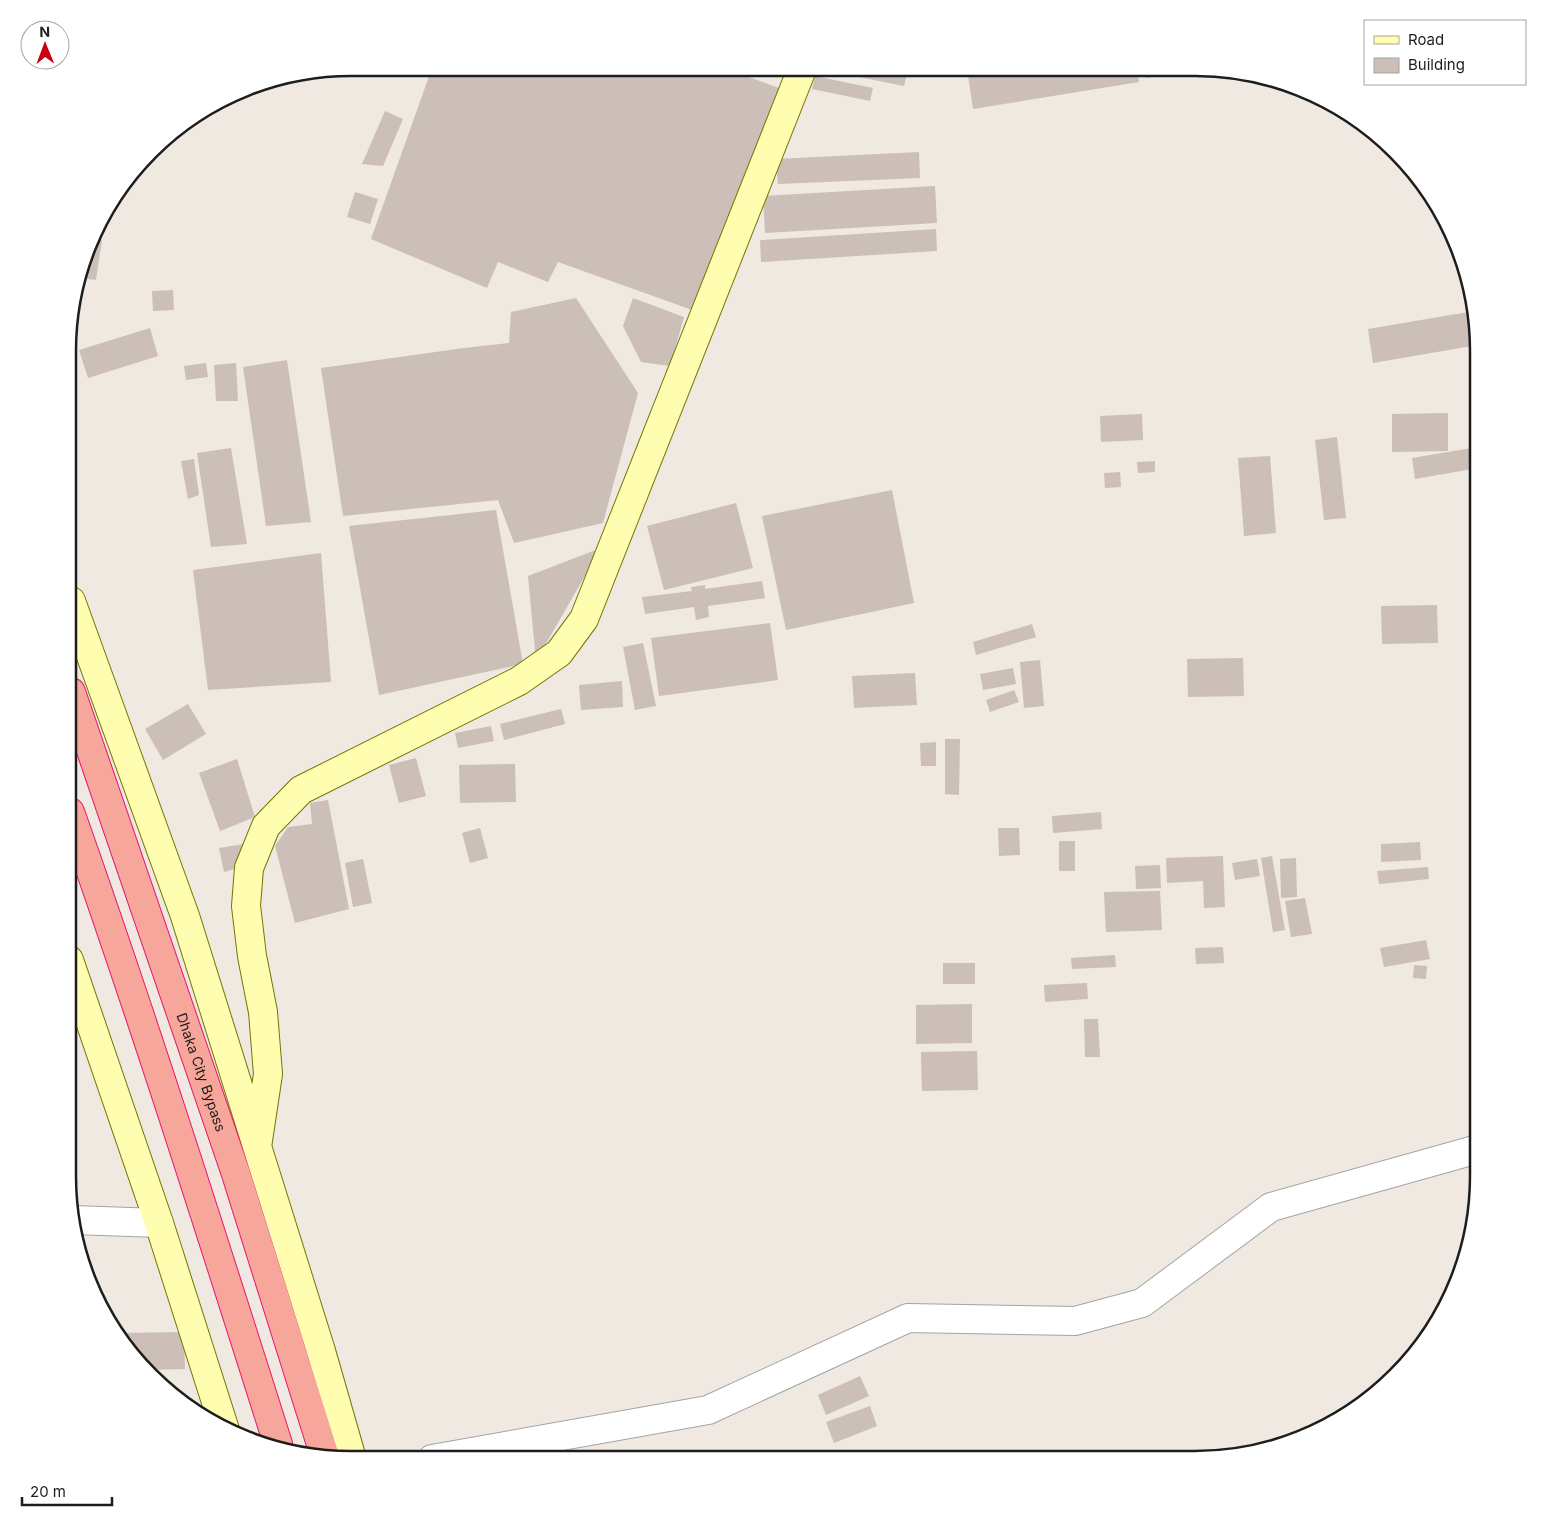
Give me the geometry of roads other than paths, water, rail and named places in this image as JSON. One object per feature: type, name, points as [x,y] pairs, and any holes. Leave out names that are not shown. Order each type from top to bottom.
[{"type":"highway","name":"Dhaka City Bypass","points":[[76,707],[236,1174],[322,1449]]},
{"type":"highway","points":[[76,829],[195,1184],[277,1440]]},
{"type":"main road","points":[[257,1147],[268,1074],[263,1012],[252,956],[246,906],[249,868],[266,826],[301,790],[519,681],[559,653],[584,619],[799,76]]},
{"type":"main road","points":[[76,615],[185,916],[321,1351],[350,1451]]},
{"type":"main road","points":[[76,980],[159,1223],[221,1418]]},
{"type":"street","points":[[477,1451],[708,1410],[908,1318],[1075,1322],[1142,1303],[1271,1208],[1470,1151]]},
{"type":"street","points":[[80,1220],[159,1223]]}]
